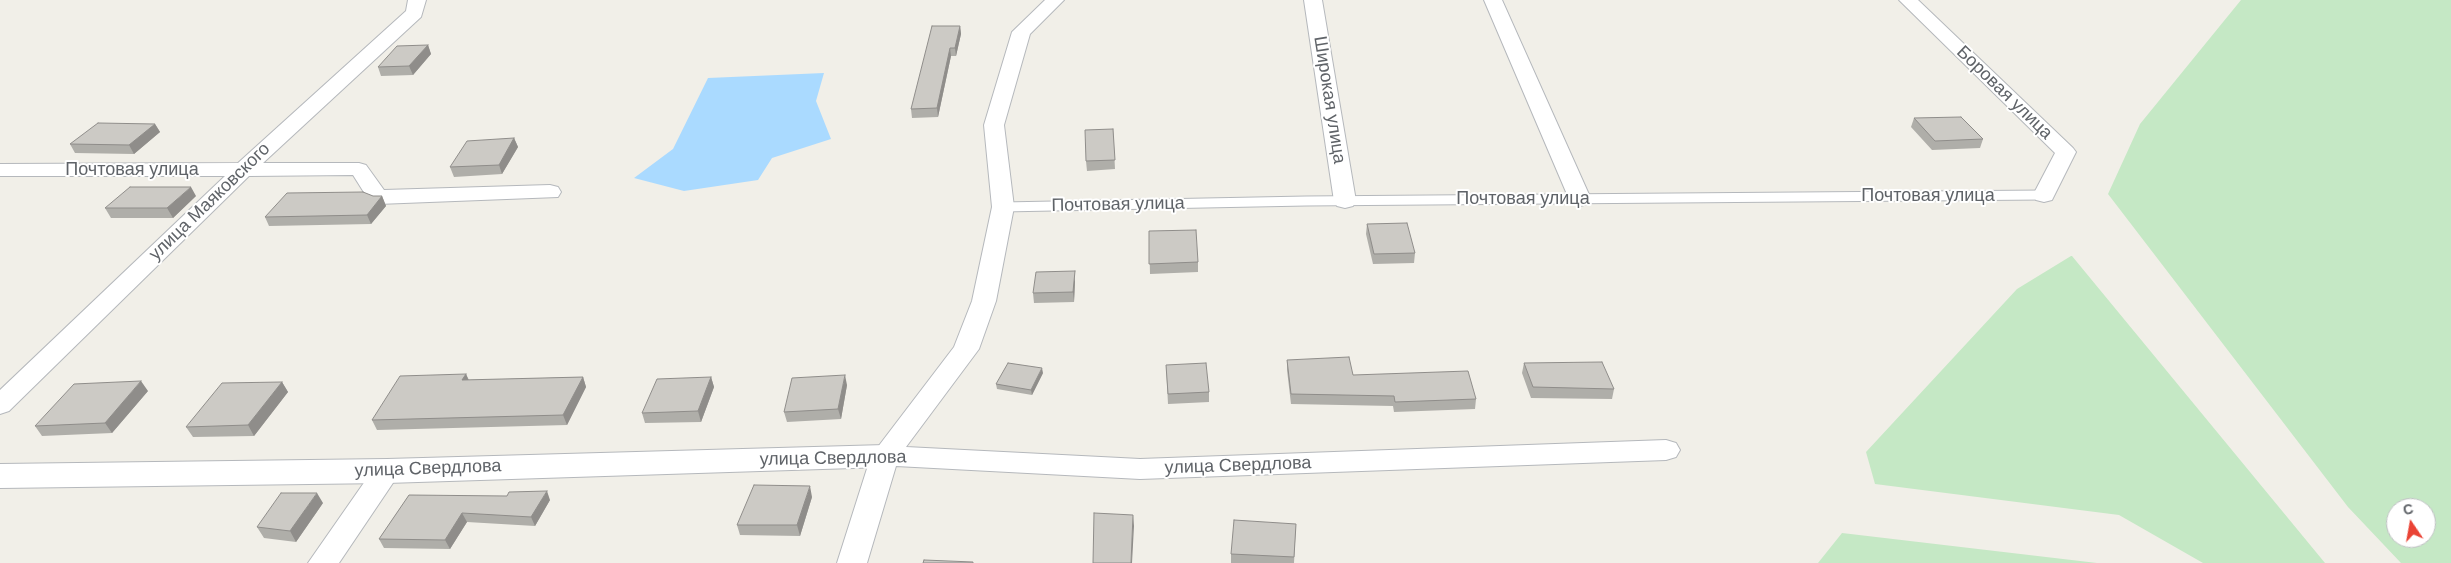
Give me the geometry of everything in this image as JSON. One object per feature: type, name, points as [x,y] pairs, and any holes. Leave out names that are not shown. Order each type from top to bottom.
[{"type":"street","name":"улица Маяковского","points":[[0,405],[242,170],[415,13],[417,0]]},
{"type":"street","points":[[852,563],[885,456],[966,349],[984,301],[1003,207],[994,125],[1021,32],[1055,0]]},
{"type":"street","name":"Широкая улица","points":[[1313,0],[1345,200]]},
{"type":"street","points":[[1493,0],[1580,199]]},
{"type":"street","name":"Боровая улица","points":[[1908,0],[2066,152],[2044,195]]},
{"type":"street","name":"Почтовая улица","points":[[0,170],[359,169],[378,197],[550,192]]},
{"type":"street","name":"улица Свердлова","points":[[0,476],[387,471],[885,456],[1140,470],[1666,450]]},
{"type":"street","points":[[323,563],[387,471]]},
{"type":"lane","name":"Почтовая улица","points":[[1003,207],[1345,200],[2044,195]]},
{"type":"green space","points":[[2241,0],[2451,0],[2451,563],[2401,563],[2387,548],[2436,548],[2436,498],[2386,498],[2386,547],[2348,507],[2108,194],[2140,124]]},
{"type":"green space","points":[[2071,256],[2325,563],[2203,563],[2119,515],[1875,484],[1866,452],[2017,289]]},
{"type":"green space","points":[[1842,533],[2097,563],[1818,563]]},
{"type":"water","points":[[824,73],[816,101],[831,139],[772,158],[758,180],[684,191],[634,178],[673,149],[708,78]]},
{"type":"building","points":[[932,26],[960,26],[955,48],[950,48],[937,108],[911,109]]},
{"type":"building","points":[[428,45],[409,66],[378,67],[397,46]]},
{"type":"building","points":[[1961,117],[1983,139],[1935,141],[1914,118]]},
{"type":"building","points":[[98,123],[155,124],[129,145],[70,144]]},
{"type":"building","points":[[1113,129],[1115,160],[1086,161],[1085,130]]},
{"type":"building","points":[[514,138],[499,165],[450,167],[467,141]]},
{"type":"building","points":[[130,187],[191,187],[167,208],[105,208]]},
{"type":"building","points":[[363,192],[373,196],[382,196],[367,215],[265,217],[287,193]]},
{"type":"building","points":[[1407,223],[1415,253],[1374,254],[1367,224]]},
{"type":"building","points":[[1196,230],[1198,262],[1149,264],[1149,231]]},
{"type":"building","points":[[1075,271],[1073,292],[1033,293],[1036,272]]},
{"type":"building","points":[[1349,357],[1353,375],[1468,371],[1476,399],[1395,402],[1394,396],[1291,394],[1287,360]]},
{"type":"building","points":[[1602,362],[1614,389],[1533,387],[1524,363]]},
{"type":"building","points":[[1008,363],[1042,368],[1031,390],[996,384]]},
{"type":"building","points":[[1206,363],[1209,392],[1168,394],[1166,365]]},
{"type":"building","points":[[466,374],[462,380],[583,377],[563,415],[372,420],[400,376]]},
{"type":"building","points":[[845,375],[838,409],[784,412],[792,378]]},
{"type":"building","points":[[711,377],[698,411],[642,413],[657,379]]},
{"type":"building","points":[[141,381],[105,423],[35,426],[74,384]]},
{"type":"building","points":[[282,382],[248,425],[186,427],[222,383]]},
{"type":"building","points":[[754,485],[810,486],[797,525],[737,525]]},
{"type":"building","points":[[547,491],[531,517],[462,513],[445,540],[379,539],[409,495],[507,496],[509,492]]},
{"type":"building","points":[[281,493],[317,493],[290,531],[257,527]]},
{"type":"building","points":[[1094,513],[1133,515],[1131,563],[1093,563]]},
{"type":"building","points":[[1234,520],[1296,524],[1294,557],[1231,554]]},
{"type":"building","points":[[924,560],[973,562],[973,563],[923,563]]}]
